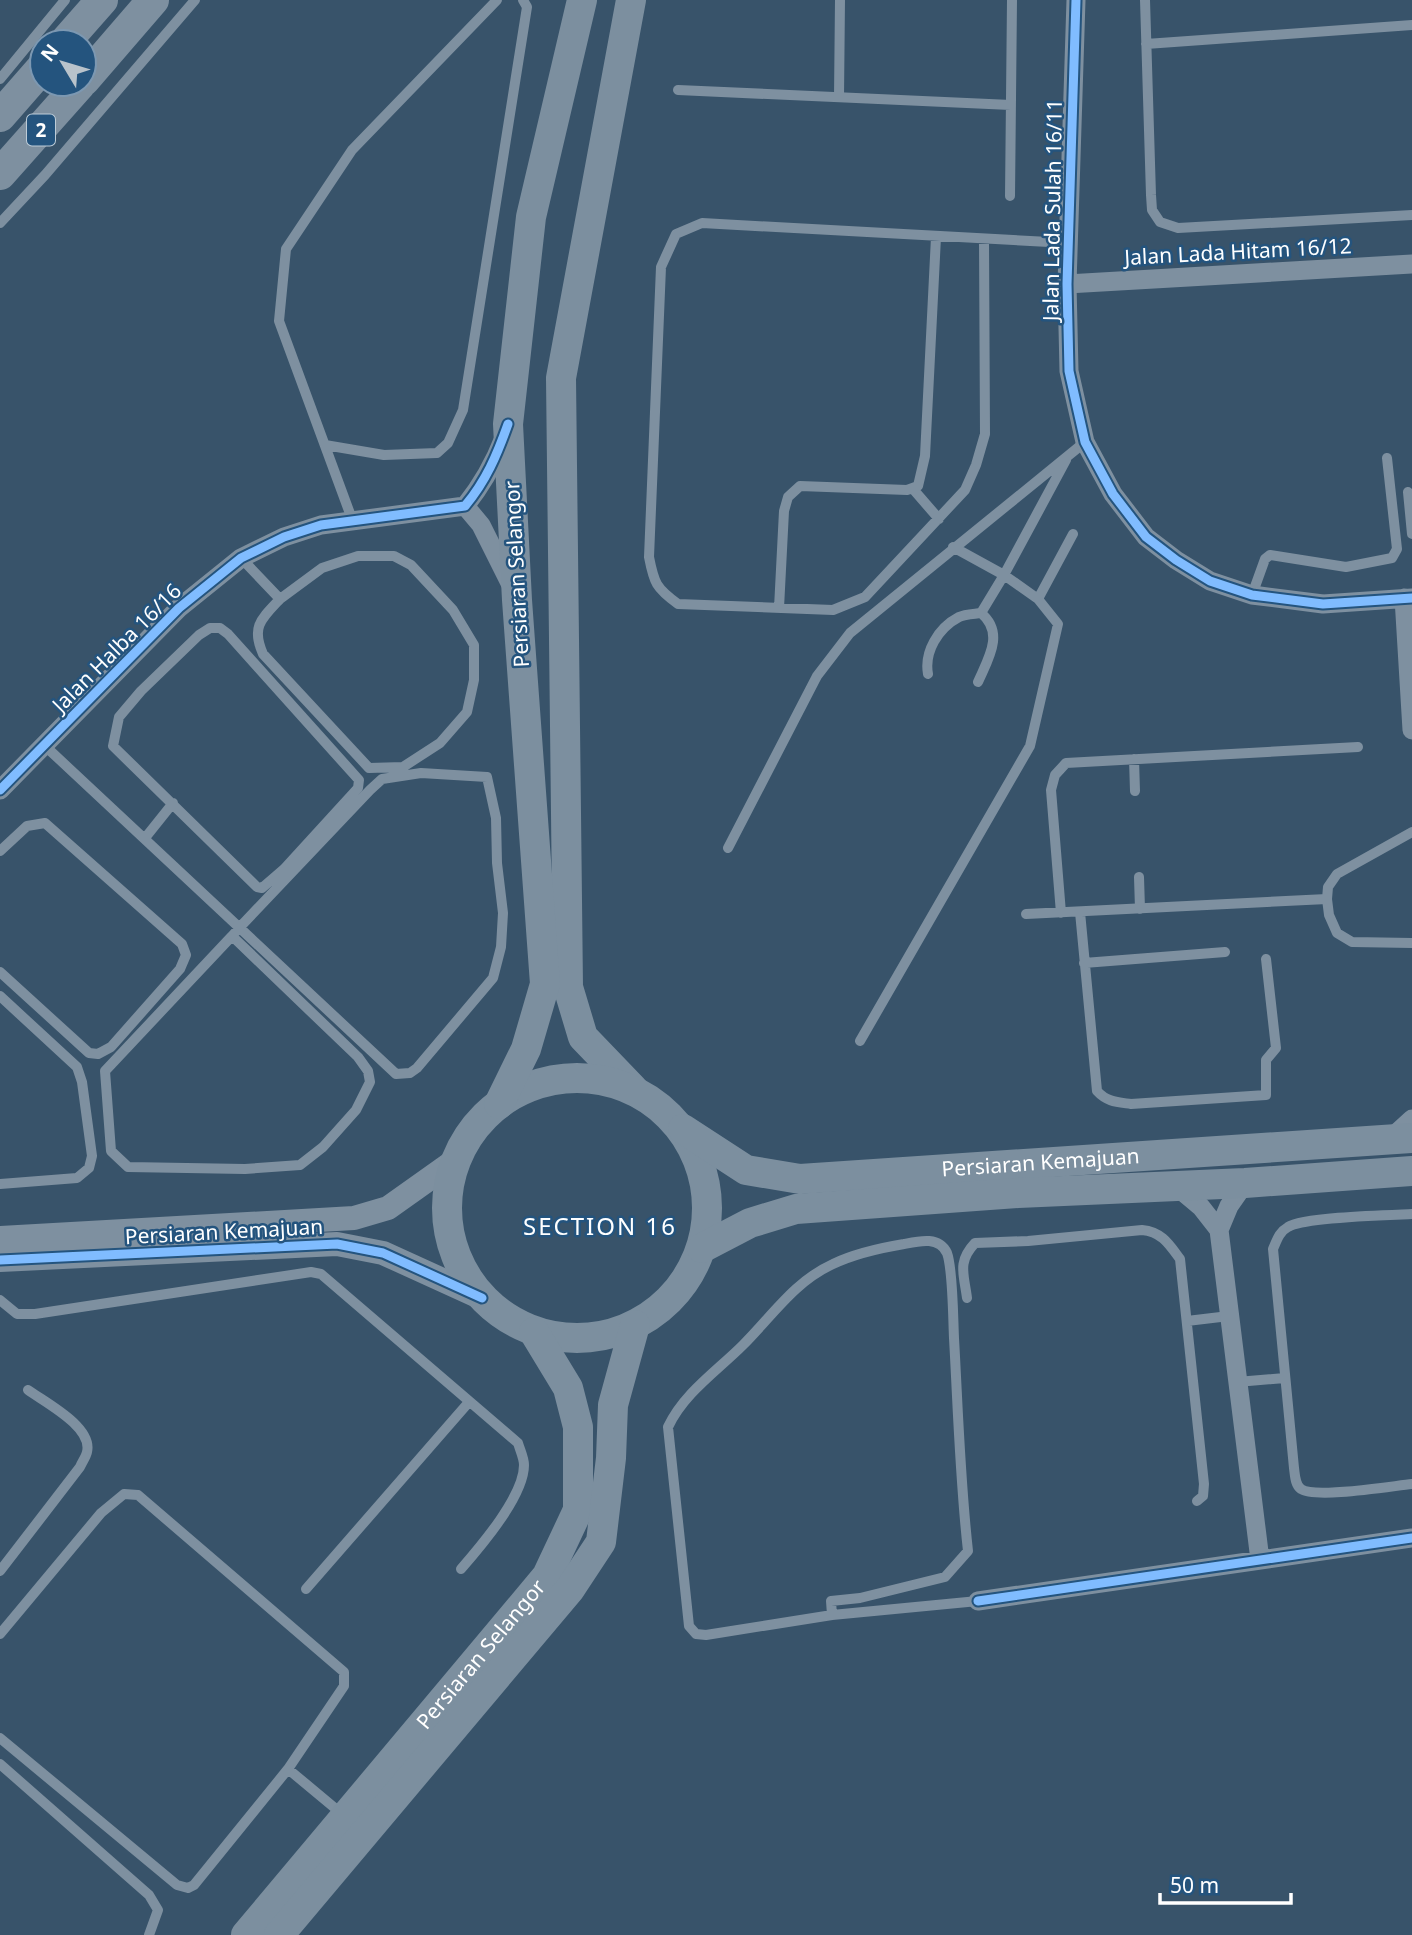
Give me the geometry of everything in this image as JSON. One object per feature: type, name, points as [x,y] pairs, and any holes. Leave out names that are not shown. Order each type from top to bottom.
[{"type":"highway","points":[[77,28],[102,0]]},
{"type":"highway","points":[[98,64],[153,0]]},
{"type":"highway","name":"2","points":[[0,116],[28,84]]},
{"type":"highway","name":"2","points":[[0,174],[68,98]]},
{"type":"main road","name":"Persiaran Selangor","points":[[499,1104],[526,1049],[545,984],[517,600],[508,424],[531,217],[582,0]]},
{"type":"main road","name":"Persiaran Selangor","points":[[631,0],[561,378],[561,391],[568,987],[583,1037],[634,1089]]},
{"type":"main road","points":[[565,1078],[600,1079],[634,1089],[660,1106],[682,1129],[702,1166],[708,1207],[702,1248],[687,1279],[664,1306],[635,1325],[602,1336],[568,1339],[534,1332],[506,1318],[482,1298],[461,1267],[449,1232],[447,1195],[457,1159],[474,1128],[499,1104],[530,1087],[565,1078]]},
{"type":"main road","name":"Persiaran Kemajuan","points":[[682,1129],[746,1170],[800,1179],[1401,1139]]},
{"type":"main road","name":"Persiaran Kemajuan","points":[[702,1248],[750,1223],[796,1209],[1018,1193],[1245,1183],[1412,1171]]},
{"type":"main road","name":"Persiaran Selangor","points":[[279,1935],[562,1599],[601,1542],[611,1458],[613,1405],[635,1325]]},
{"type":"main road","name":"Persiaran Selangor","points":[[246,1935],[547,1576],[578,1510],[578,1427],[568,1388],[534,1332]]},
{"type":"street","name":"Jalan Lada Sulah 16/11","points":[[1076,0],[1067,284],[1069,371],[1085,442],[1113,494],[1146,537],[1176,560],[1210,581],[1252,596],[1323,604],[1408,598]]},
{"type":"street","name":"Jalan Lada Hitam 16/12","points":[[1067,284],[1412,264]]},
{"type":"street","points":[[508,424],[495,461],[481,487],[465,506],[481,525],[496,552],[517,600]]},
{"type":"street","name":"Jalan Halba 16/16","points":[[0,790],[179,608],[240,558],[284,537],[321,525],[465,506]]},
{"type":"street","points":[[1408,598],[1412,730]]},
{"type":"street","points":[[1401,1139],[1412,1119]]},
{"type":"street","name":"Persiaran Kemajuan","points":[[0,1238],[354,1218],[388,1208],[457,1159]]},
{"type":"street","points":[[1245,1183],[1229,1206],[1219,1230],[1260,1560]]},
{"type":"street","points":[[1176,1186],[1201,1207],[1219,1230]]},
{"type":"street","name":"Persiaran Kemajuan","points":[[0,1260],[337,1244],[383,1253],[482,1298]]},
{"type":"street","points":[[978,1601],[1412,1538]]},
{"type":"lane","points":[[0,79],[65,0]]},
{"type":"lane","points":[[0,223],[45,175],[195,0]]},
{"type":"lane","points":[[352,519],[279,321],[286,249],[352,150],[497,0]]},
{"type":"lane","points":[[325,446],[384,455],[437,453],[448,443],[463,410],[527,7],[523,0]]},
{"type":"lane","points":[[839,0],[839,97]]},
{"type":"lane","points":[[1010,196],[1012,0]]},
{"type":"lane","points":[[1144,0],[1152,210],[1160,222],[1178,228],[1412,215]]},
{"type":"lane","points":[[1146,44],[1412,25]]},
{"type":"lane","points":[[678,90],[1011,105]]},
{"type":"lane","points":[[984,240],[985,434],[965,490],[939,519],[865,597],[833,610],[678,604],[663,594],[654,582],[649,557],[661,267],[676,234],[702,223],[1068,243]]},
{"type":"lane","points":[[779,608],[784,511],[788,497],[800,486],[913,489],[918,486],[925,456],[936,237]]},
{"type":"lane","points":[[728,848],[817,676],[850,633],[1085,442]]},
{"type":"lane","points":[[981,613],[1069,455]]},
{"type":"lane","points":[[1252,596],[1265,559],[1270,555],[1346,567],[1392,558],[1397,549],[1387,458]]},
{"type":"lane","points":[[913,489],[939,519]]},
{"type":"lane","points":[[1408,492],[1412,534]]},
{"type":"lane","points":[[1038,599],[1073,534]]},
{"type":"lane","points":[[860,1041],[1030,746],[1058,624],[1038,599],[1004,575],[953,547]]},
{"type":"lane","points":[[359,556],[394,556],[411,565],[453,610],[474,645],[474,680],[467,712],[440,743],[403,767],[369,768],[263,654],[256,639],[261,618],[280,599],[322,568],[359,556]]},
{"type":"lane","points":[[240,558],[280,599]]},
{"type":"lane","points":[[928,674],[925,660],[944,629],[960,616],[981,613],[989,619],[995,642],[978,682]]},
{"type":"lane","points":[[211,628],[220,628],[228,634],[359,780],[358,788],[284,869],[262,888],[257,887],[173,803],[120,755],[113,746],[114,734],[119,717],[141,691],[200,635],[211,628]]},
{"type":"lane","points":[[44,746],[145,838],[240,927],[396,1074],[410,1073],[444,1038],[493,978],[501,947],[503,913],[497,863],[496,818],[487,777],[421,773],[382,779],[240,927],[105,1071],[111,1151],[128,1167],[246,1169],[300,1165],[323,1147],[356,1110],[370,1082],[368,1072],[358,1057],[232,936]]},
{"type":"lane","points":[[1062,913],[1051,790],[1055,775],[1066,763],[1358,747]]},
{"type":"lane","points":[[1134,759],[1135,791]]},
{"type":"lane","points":[[145,838],[173,803]]},
{"type":"lane","points":[[0,851],[27,826],[45,823],[182,944],[186,955],[180,969],[111,1048],[98,1054],[89,1053],[0,972]]},
{"type":"lane","points":[[1412,832],[1337,874],[1328,887],[1327,899],[1329,915],[1337,933],[1352,942],[1412,943]]},
{"type":"lane","points":[[1139,877],[1140,909]]},
{"type":"lane","points":[[1026,915],[1327,899]]},
{"type":"lane","points":[[1080,912],[1097,1091],[1110,1102],[1131,1104],[1266,1095],[1266,1060],[1276,1048],[1266,959]]},
{"type":"lane","points":[[1084,963],[1225,952]]},
{"type":"lane","points":[[0,996],[77,1067],[82,1082],[92,1156],[89,1168],[77,1178],[0,1184]]},
{"type":"lane","points":[[1412,1214],[1310,1221],[1289,1226],[1279,1235],[1273,1249],[1294,1468],[1299,1487],[1320,1493],[1412,1484]]},
{"type":"lane","points":[[967,1298],[962,1263],[965,1254],[975,1243],[1028,1241],[1142,1230],[1154,1231],[1166,1240],[1180,1259],[1204,1484],[1203,1496],[1197,1501]]},
{"type":"lane","points":[[832,1615],[831,1601],[860,1598],[945,1577],[968,1551],[947,1254],[940,1244],[925,1240],[864,1252],[831,1264],[798,1285],[674,1414],[668,1427],[689,1626],[696,1634],[706,1635],[832,1615],[978,1601]]},
{"type":"lane","points":[[0,1300],[17,1314],[35,1314],[311,1272],[321,1274],[518,1443],[524,1465],[519,1486],[496,1526],[461,1569]]},
{"type":"lane","points":[[1186,1321],[1229,1316]]},
{"type":"lane","points":[[1237,1382],[1285,1378]]},
{"type":"lane","points":[[0,1571],[80,1467],[88,1450],[85,1435],[71,1420],[28,1391]]},
{"type":"lane","points":[[306,1589],[469,1402]]},
{"type":"lane","points":[[0,1634],[101,1513],[124,1494],[138,1495],[344,1672],[344,1686],[288,1769],[194,1885],[188,1888],[177,1885],[0,1738]]},
{"type":"lane","points":[[0,1764],[149,1895],[158,1910],[149,1935]]},
{"type":"lane","points":[[288,1769],[345,1817]]},
{"type":"cycle path","points":[[1076,0],[1067,284],[1069,371],[1085,442],[1113,494],[1146,537],[1210,581],[1252,595],[1323,604],[1412,598]]},
{"type":"cycle path","points":[[0,790],[179,608],[241,558],[284,537],[321,525],[465,506],[490,467],[508,424]]},
{"type":"cycle path","points":[[0,1260],[337,1244],[383,1253],[482,1298]]},
{"type":"cycle path","points":[[978,1601],[1412,1538]]},
{"type":"district","name":"SECTION 16","points":[[600,1227]]}]
